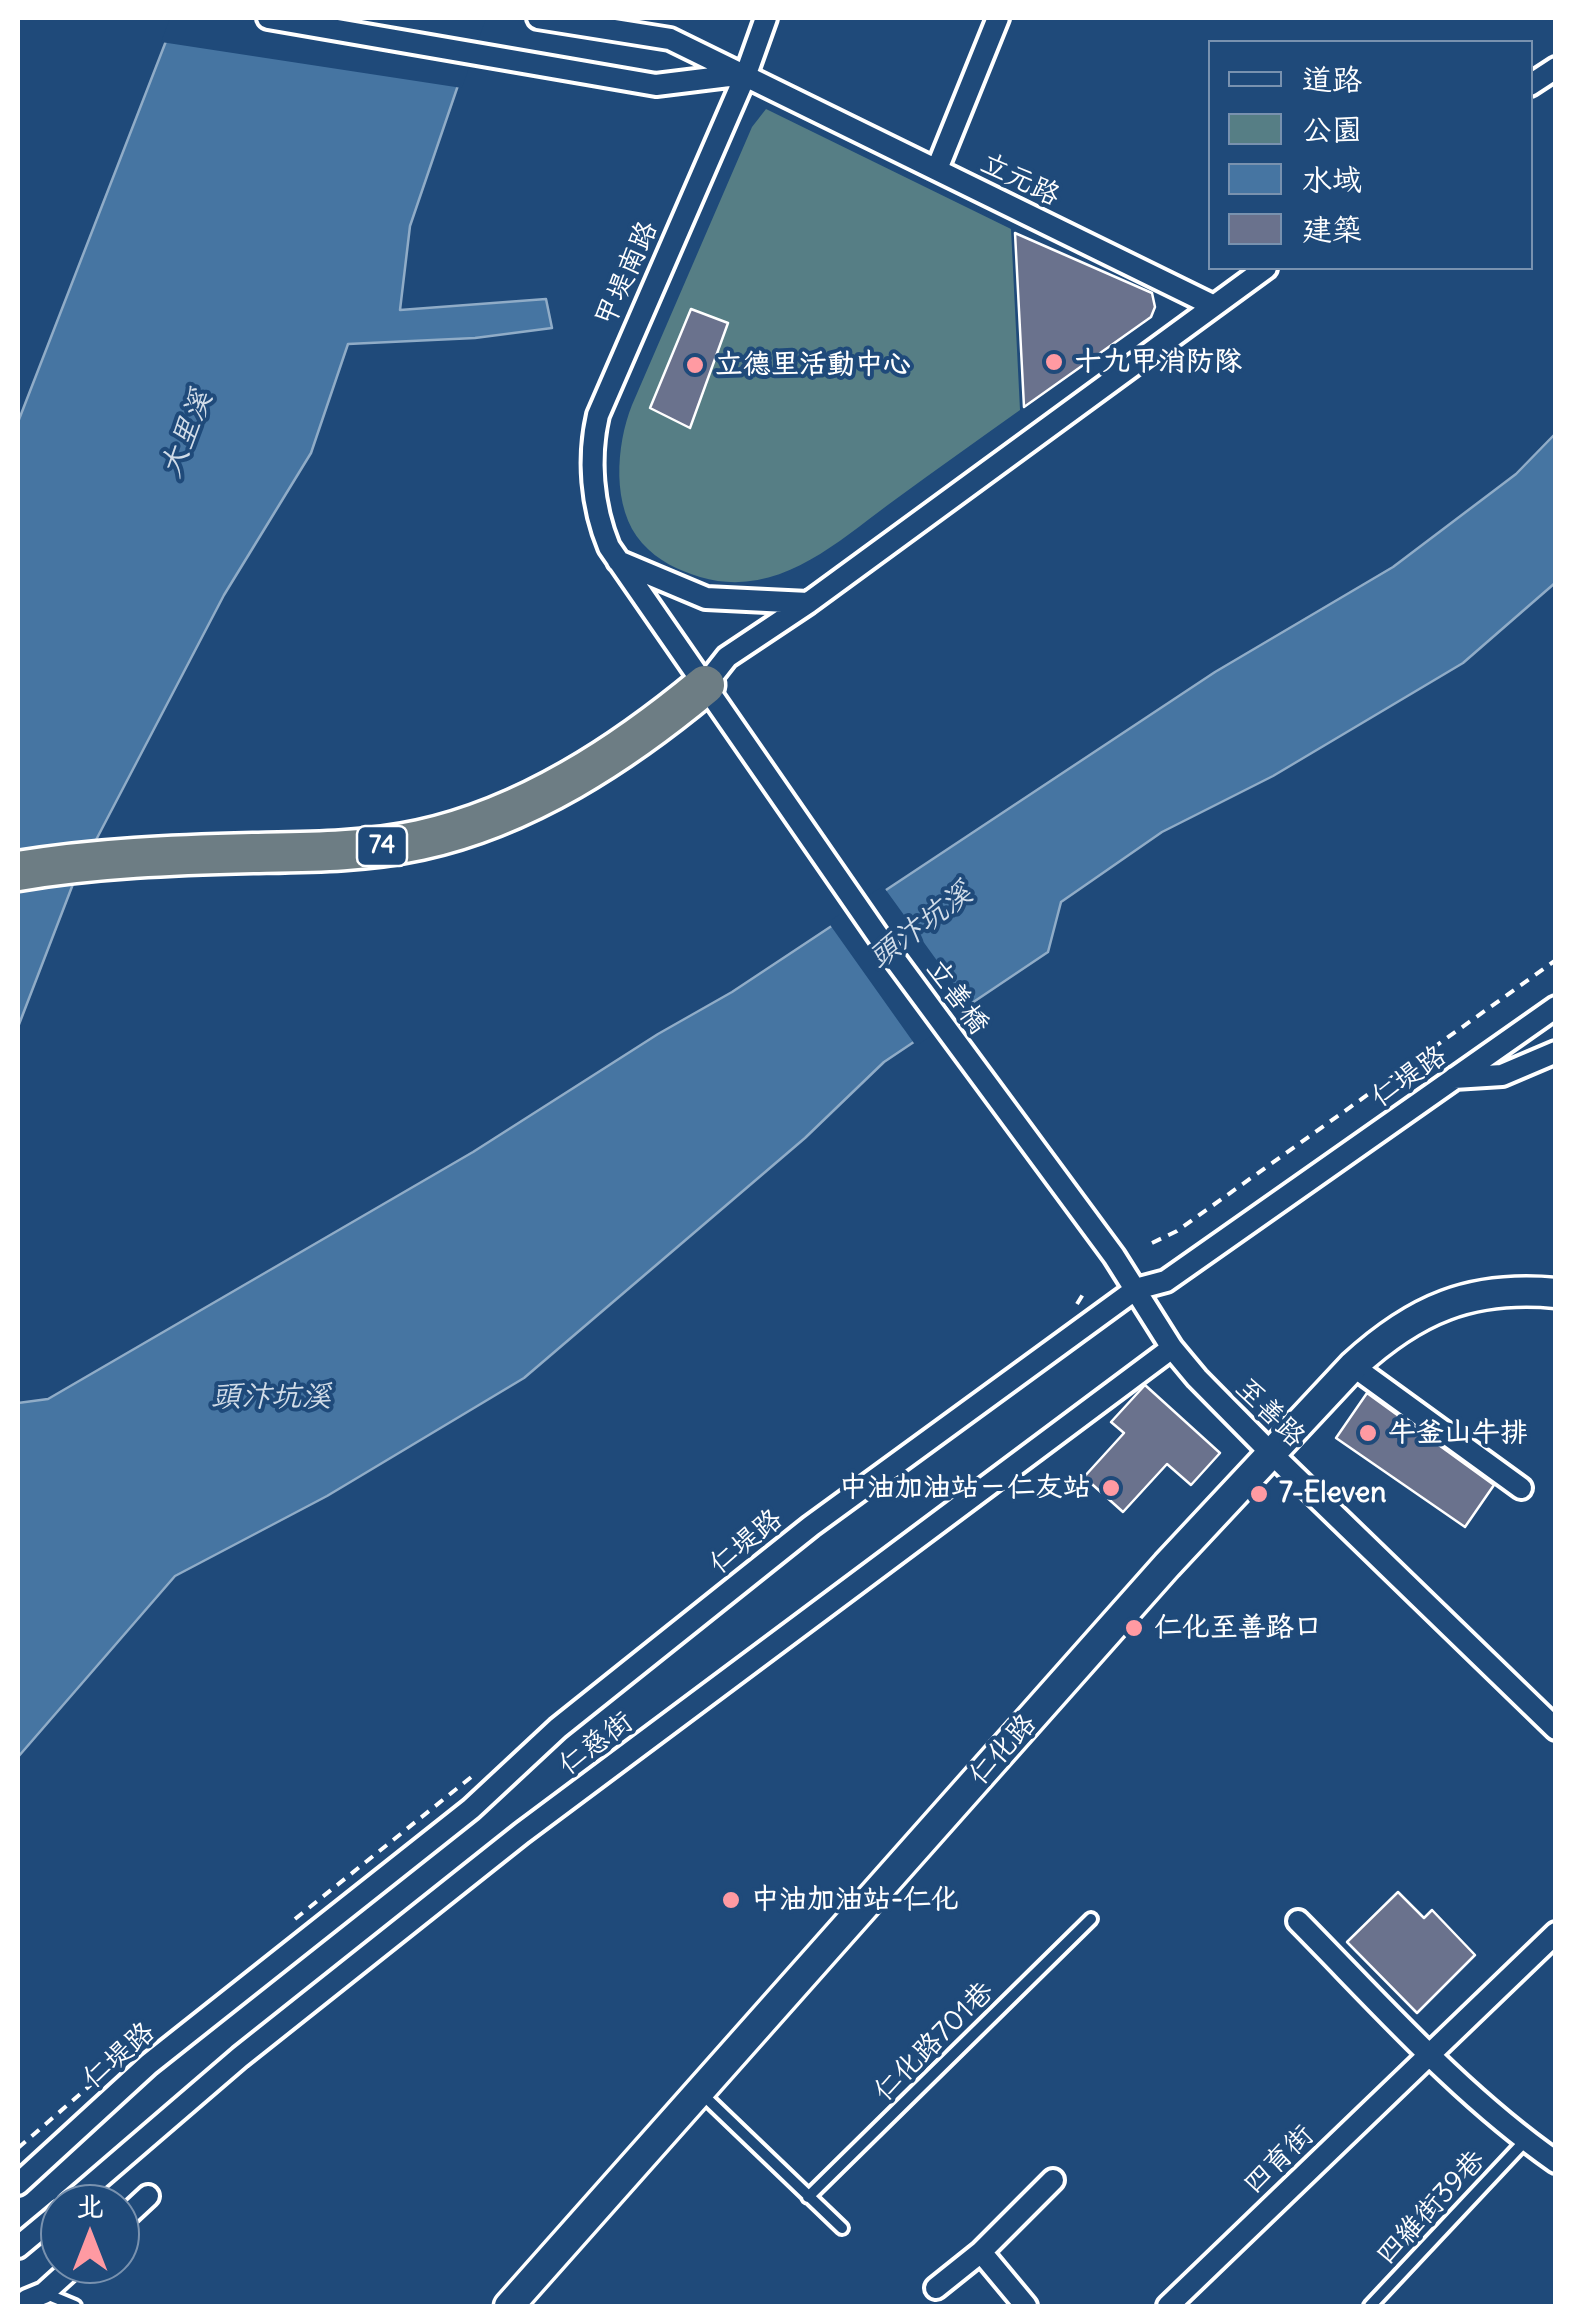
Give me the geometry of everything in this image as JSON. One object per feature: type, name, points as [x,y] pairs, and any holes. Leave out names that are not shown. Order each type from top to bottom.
[{"type":"highway","name":"74","points":[[18,871],[118,858],[367,848],[460,830],[549,792],[673,712],[705,685]]},
{"type":"main road","name":"仁化路","points":[[508,2306],[1270,1452],[1353,1366],[1384,1338],[1424,1314],[1463,1300],[1514,1290],[1556,1293]]},
{"type":"street","points":[[268,18],[656,85],[746,74]]},
{"type":"street","name":"立元路","points":[[538,18],[670,40],[1212,304]]},
{"type":"street","name":"甲堤南路","points":[[705,685],[616,561],[603,532],[592,449],[598,415],[746,74],[766,18]]},
{"type":"street","points":[[937,169],[998,18]]},
{"type":"street","points":[[1533,83],[1556,68]]},
{"type":"street","points":[[705,685],[726,657],[808,603],[1263,270]]},
{"type":"street","points":[[616,561],[706,598],[808,603]]},
{"type":"street","name":"立善橋","points":[[705,685],[882,942],[1136,1289]]},
{"type":"street","name":"仁堤路","points":[[18,2184],[149,2064],[471,1809],[558,1728],[810,1526],[1136,1289],[1166,1280],[1556,1007]]},
{"type":"street","points":[[1454,1078],[1502,1075],[1556,1052]]},
{"type":"street","name":"至善路","points":[[1136,1289],[1172,1348],[1196,1378],[1556,1728]]},
{"type":"street","name":"仁慈街","points":[[92,2184],[254,2045],[522,1833],[1172,1348]]},
{"type":"street","points":[[1353,1366],[1520,1488]]},
{"type":"street","points":[[1298,1921],[1429,2054],[1525,2141],[1556,2162]]},
{"type":"street","name":"四育街","points":[[1168,2306],[1556,1933]]},
{"type":"street","points":[[936,2288],[981,2252],[1052,2180]]},
{"type":"street","points":[[140,2203],[148,2196]]},
{"type":"street","points":[[18,2247],[40,2229]]},
{"type":"street","points":[[981,2252],[1026,2306]]},
{"type":"street","points":[[21,2306],[55,2284]]},
{"type":"lane","name":"仁化路701巷","points":[[808,2197],[1091,1919]]},
{"type":"lane","points":[[699,2091],[842,2228]]},
{"type":"lane","name":"四維街39巷","points":[[1370,2306],[1525,2141]]},
{"type":"lane","points":[[44,2294],[75,2306]]},
{"type":"path","points":[[1152,1243],[1178,1231],[1556,960]]},
{"type":"green space","points":[[766,109],[1011,229],[1020,410],[806,562],[781,574],[728,582],[676,568],[642,543],[625,512],[620,457],[632,405],[752,127]]},
{"type":"water","name":"大里溪","points":[[175,18],[481,18],[410,226],[400,310],[546,299],[552,328],[475,338],[348,344],[311,453],[224,595],[73,884],[18,1027],[18,422]]},
{"type":"water","name":"頭汴坑溪","points":[[1555,434],[1555,583],[1463,663],[1273,776],[1162,832],[1061,902],[1048,952],[884,1062],[805,1138],[524,1378],[327,1496],[175,1576],[18,1757],[18,1403],[48,1399],[473,1152],[658,1034],[732,992],[1215,672],[1393,567],[1516,474]]},
{"type":"pier","points":[[170,18],[486,18],[462,88],[161,42]]},
{"type":"pier","points":[[883,886],[972,1009],[916,1046],[828,922]]},
{"type":"building","name":"十九甲消防隊","points":[[1015,233],[1152,293],[1155,307],[1151,317],[1024,407]]},
{"type":"building","points":[[691,309],[728,323],[690,428],[650,408]]},
{"type":"building","points":[[1145,1385],[1220,1453],[1191,1485],[1167,1464],[1123,1512],[1084,1477],[1124,1433],[1111,1422]]},
{"type":"building","points":[[1367,1393],[1494,1485],[1465,1527],[1336,1438]]},
{"type":"building","points":[[1398,1892],[1424,1918],[1432,1910],[1475,1955],[1417,2013],[1347,1942]]},
{"type":"place","name":"十九甲消防隊","points":[[1054,362]]},
{"type":"place","name":"立德里活動中心","points":[[695,365]]},
{"type":"place","name":"牛釜山牛排","points":[[1368,1433]]},
{"type":"place","name":"中油加油站－仁友站","points":[[1111,1488]]},
{"type":"place","name":"7-Eleven","points":[[1259,1494]]},
{"type":"place","name":"仁化至善路口","points":[[1134,1628]]},
{"type":"place","name":"中油加油站-仁化","points":[[731,1900]]}]
